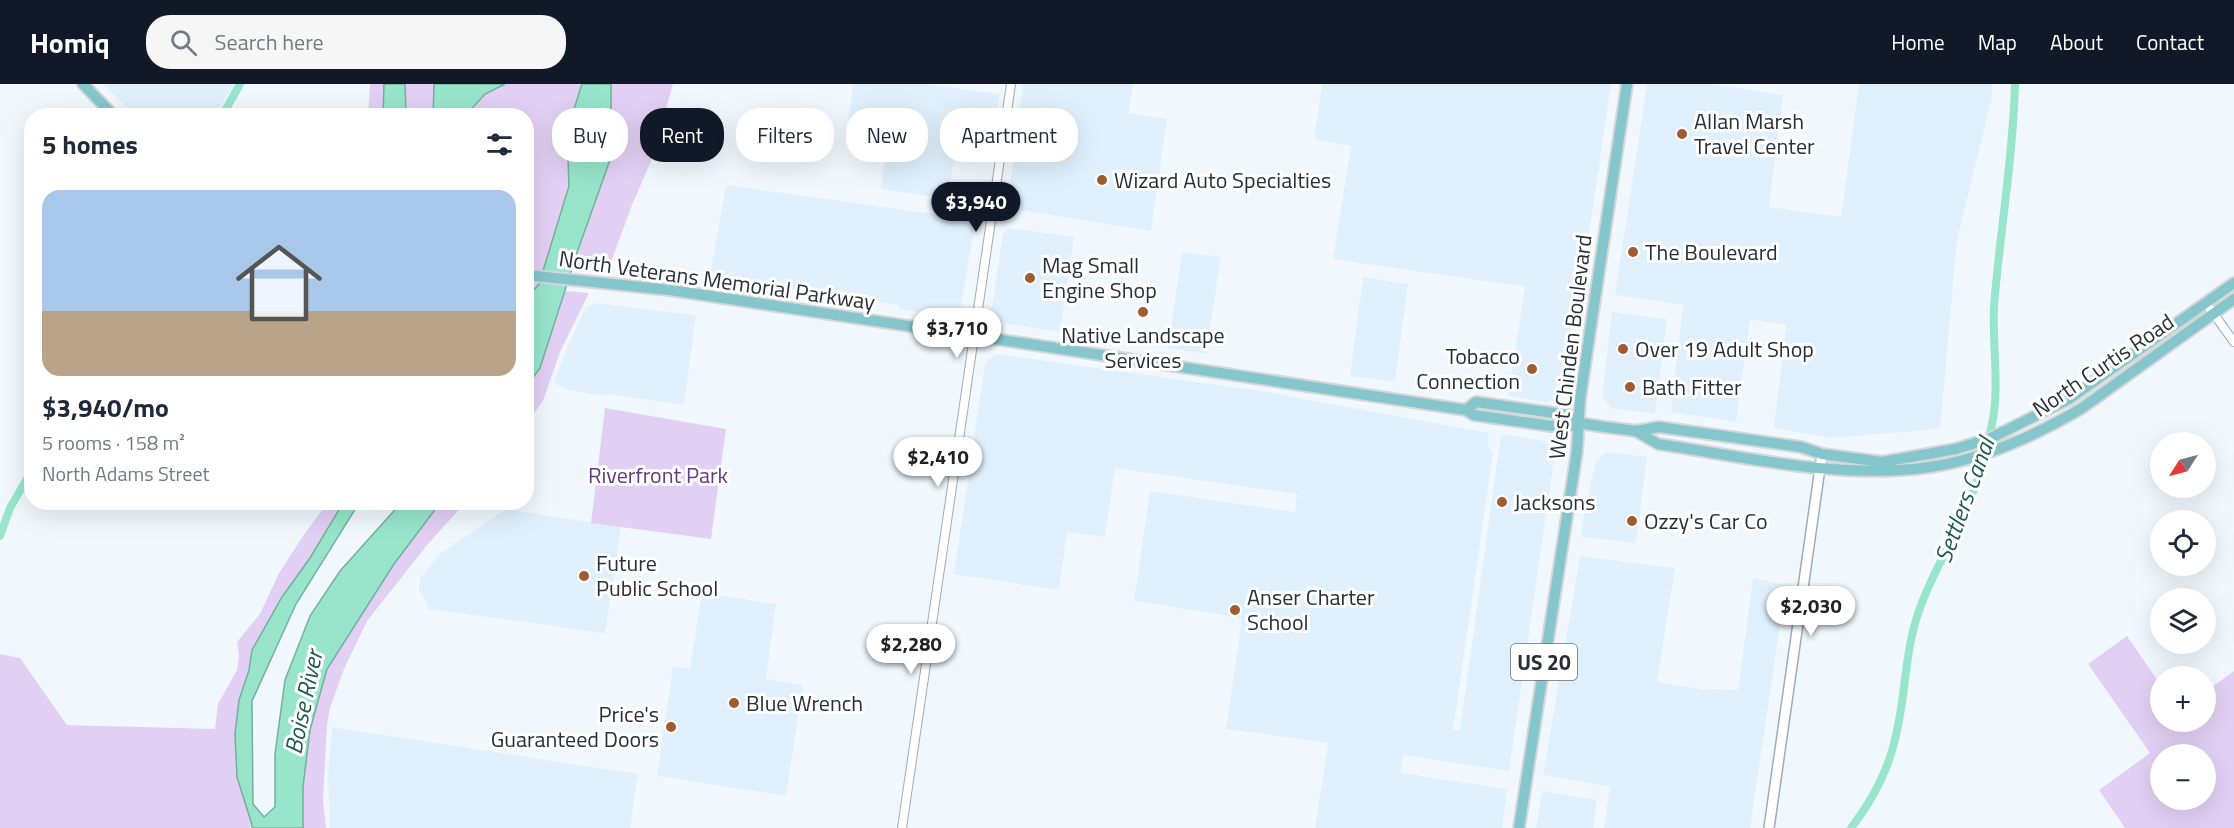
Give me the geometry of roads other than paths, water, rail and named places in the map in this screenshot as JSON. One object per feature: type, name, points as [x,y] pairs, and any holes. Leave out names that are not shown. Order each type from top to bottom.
[{"type":"main road","points":[[83,84],[106,108]]},
{"type":"main road","name":"West Chinden Boulevard","points":[[1519,828],[1577,451],[1580,399],[1627,84]]},
{"type":"main road","name":"North Veterans Memorial Parkway","points":[[534,276],[670,290],[1466,410]]},
{"type":"main road","name":"North Curtis Road","points":[[1636,431],[1658,444],[1821,468],[1874,471],[1930,467],[2014,428],[2069,399],[2234,283]]},
{"type":"main road","name":"North Curtis Road","points":[[1466,410],[1474,415],[1552,427],[1565,428],[1579,423],[1636,431],[1659,427],[1801,447],[1822,454],[1882,462],[1958,455],[2018,441],[2057,423],[2082,408],[2234,299]]},
{"type":"main road","points":[[1769,828],[1822,454]]},
{"type":"street","points":[[902,828],[1011,84]]},
{"type":"street","points":[[2206,303],[2234,342]]},
{"type":"water","points":[[384,84],[405,84],[406,108],[383,108]]},
{"type":"water","points":[[434,84],[505,84],[485,94],[472,108],[433,108]]},
{"type":"water","points":[[582,84],[611,84],[611,108],[574,108]]},
{"type":"water","points":[[568,162],[609,162],[540,368],[534,376],[534,290],[539,284],[569,186]]},
{"type":"water","name":"Boise River","points":[[339,510],[355,510],[296,604],[252,701],[253,804],[264,817],[275,807],[275,754],[285,680],[310,616],[340,571],[395,510],[435,510],[394,564],[327,669],[310,730],[303,787],[303,828],[253,828],[237,777],[235,734],[239,700],[249,670],[252,650],[282,597],[310,558]]},
{"type":"waterway","points":[[226,108],[240,84]]},
{"type":"waterway","name":"Settlers Canal","points":[[1851,828],[1881,781],[1887,765],[1897,732],[1910,644],[1918,613],[1967,508],[1990,436],[1996,380],[1994,306],[2012,140],[2015,84]]},
{"type":"waterway","points":[[0,536],[10,508],[24,484]]},
{"type":"place","name":"Allan Marsh Travel Center","points":[[1682,134]]},
{"type":"place","name":"Wizard Auto Specialties","points":[[1102,180]]},
{"type":"place","name":"The Boulevard","points":[[1633,252]]},
{"type":"place","name":"Mag Small Engine Shop","points":[[1030,278]]},
{"type":"place","name":"Native Landscape Services","points":[[1143,312]]},
{"type":"place","name":"Over 19 Adult Shop","points":[[1623,349]]},
{"type":"place","name":"Tobacco Connection","points":[[1532,369]]},
{"type":"place","name":"Bath Fitter","points":[[1630,387]]},
{"type":"place","name":"Jacksons","points":[[1502,502]]},
{"type":"place","name":"Ozzy's Car Co","points":[[1632,521]]},
{"type":"place","name":"Future Public School","points":[[584,576]]},
{"type":"place","name":"Anser Charter School","points":[[1235,610]]},
{"type":"place","name":"Blue Wrench","points":[[734,703]]},
{"type":"place","name":"Price's Guaranteed Doors","points":[[671,727]]},
{"type":"park label","name":"Riverfront Park","points":[[658,475]]}]
